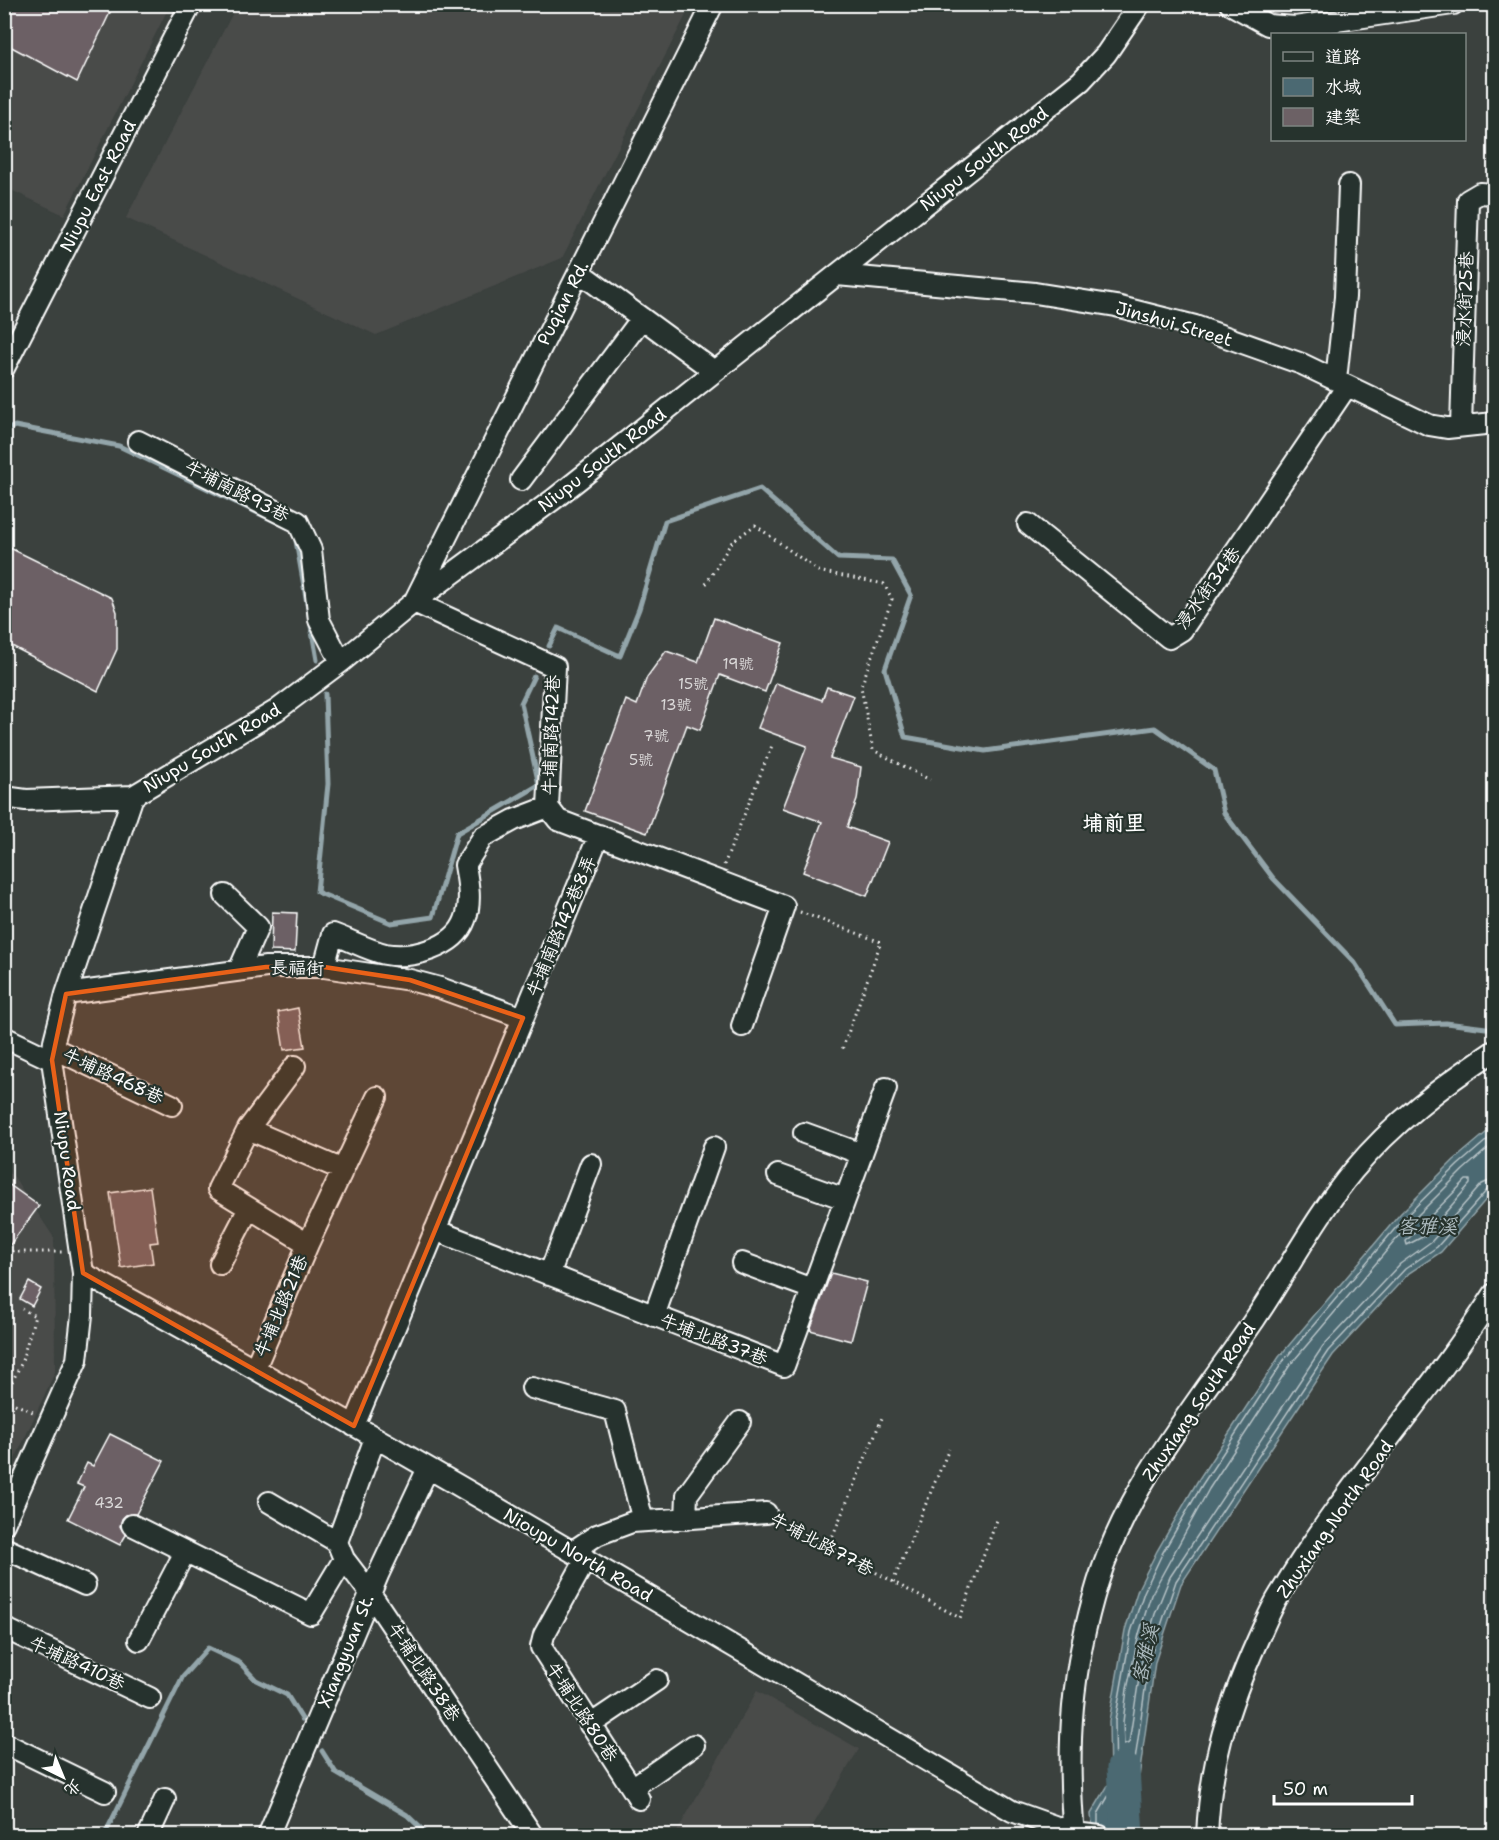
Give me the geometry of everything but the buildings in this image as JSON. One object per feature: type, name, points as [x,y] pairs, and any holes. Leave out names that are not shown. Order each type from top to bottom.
[{"type":"street","name":"Niupu East Road","points":[[4,368],[191,4]]},
{"type":"street","name":"Puqian Rd.","points":[[414,602],[713,4]]},
{"type":"street","name":"Niupu South Road","points":[[4,797],[26,800],[133,796],[277,710],[341,662],[414,602],[554,499],[1081,81],[1106,54],[1140,4]]},
{"type":"street","points":[[1230,4],[1268,25],[1295,27],[1453,4]]},
{"type":"street","points":[[1342,383],[1349,185]]},
{"type":"street","name":"浸水街25巷","points":[[1461,426],[1468,200],[1480,193],[1494,194]]},
{"type":"street","points":[[579,272],[714,371]]},
{"type":"street","name":"Jinshui Street","points":[[837,275],[1035,293],[1116,306],[1195,326],[1302,364],[1428,425],[1447,428],[1494,423]]},
{"type":"street","points":[[521,480],[642,318]]},
{"type":"street","name":"浸水街34巷","points":[[1028,524],[1169,638],[1182,630],[1342,383]]},
{"type":"street","name":"牛埔南路93巷","points":[[138,441],[298,522],[312,550],[319,620],[341,662]]},
{"type":"street","name":"牛埔南路142巷","points":[[414,602],[555,667],[548,807],[558,820],[784,906]]},
{"type":"street","name":"Niupu Road","points":[[4,1524],[76,1360],[82,1316],[83,1273],[53,1054],[66,994],[133,796]]},
{"type":"street","points":[[324,967],[333,934],[386,954],[417,955],[444,944],[465,921],[469,890],[465,865],[483,837],[514,820],[548,807]]},
{"type":"street","name":"牛埔南路142巷8弄","points":[[523,1018],[599,835]]},
{"type":"street","points":[[225,895],[258,927],[239,970]]},
{"type":"street","points":[[742,1026],[784,906]]},
{"type":"street","name":"長福街","points":[[66,994],[266,967],[324,967],[410,980],[440,988],[523,1018]]},
{"type":"street","points":[[354,1426],[523,1018]]},
{"type":"street","name":"牛埔路468巷","points":[[4,1037],[53,1054],[172,1104]]},
{"type":"street","name":"Zhuxiang South Road","points":[[1074,1834],[1069,1741],[1072,1697],[1080,1652],[1099,1580],[1126,1514],[1188,1413],[1352,1172],[1391,1130],[1450,1079],[1494,1051]]},
{"type":"street","name":"牛埔北路21巷","points":[[295,1066],[248,1129],[218,1189],[308,1244]]},
{"type":"street","name":"牛埔北路37巷","points":[[435,1230],[784,1366],[886,1088]]},
{"type":"street","name":"牛埔北路21巷","points":[[255,1368],[308,1244],[378,1096]]},
{"type":"street","points":[[248,1129],[343,1170]]},
{"type":"street","points":[[804,1133],[862,1154]]},
{"type":"street","points":[[654,1316],[714,1147]]},
{"type":"street","points":[[549,1275],[591,1164]]},
{"type":"street","points":[[778,1175],[845,1199]]},
{"type":"street","points":[[220,1263],[249,1208]]},
{"type":"street","points":[[742,1263],[812,1289]]},
{"type":"street","name":"Nioupu North Road","points":[[83,1273],[255,1368],[579,1555],[1012,1811],[1074,1834],[1100,1836]]},
{"type":"street","name":"Zhuxiang North Road","points":[[1207,1836],[1209,1800],[1229,1706],[1279,1595],[1317,1539],[1465,1339],[1494,1294]]},
{"type":"street","points":[[532,1388],[615,1411],[643,1521]]},
{"type":"street","points":[[686,1519],[687,1495],[740,1422]]},
{"type":"street","points":[[132,1525],[311,1614],[340,1550],[375,1438]]},
{"type":"street","name":"Xiangyuan St.","points":[[268,1836],[370,1593],[428,1468]]},
{"type":"street","points":[[269,1502],[340,1550]]},
{"type":"street","name":"牛埔北路77巷","points":[[579,1555],[597,1535],[632,1522],[766,1513]]},
{"type":"street","points":[[4,1548],[85,1585]]},
{"type":"street","name":"牛埔北路38巷","points":[[340,1550],[533,1836]]},
{"type":"street","points":[[140,1640],[184,1552]]},
{"type":"street","name":"牛埔北路80巷","points":[[579,1555],[544,1635],[541,1647],[635,1794],[694,1745]]},
{"type":"street","name":"牛埔路410巷","points":[[4,1628],[150,1698]]},
{"type":"street","points":[[590,1725],[657,1680]]},
{"type":"street","points":[[4,1743],[105,1792]]},
{"type":"street","points":[[147,1836],[165,1798]]},
{"type":"path","points":[[706,584],[731,543],[755,525],[818,571],[884,584],[892,599],[861,687],[873,750],[930,780]]},
{"type":"path","points":[[717,880],[773,743]]},
{"type":"path","points":[[784,906],[881,942],[842,1050]]},
{"type":"path","points":[[6,1252],[80,1252]]},
{"type":"path","points":[[22,1309],[34,1316],[21,1364],[4,1399],[50,1420]]},
{"type":"path","points":[[828,1547],[882,1418]]},
{"type":"path","points":[[893,1582],[949,1449]]},
{"type":"path","name":"牛埔北路77巷","points":[[766,1513],[960,1618],[997,1520]]},
{"type":"highlighted area","points":[[266,967],[324,967],[410,980],[523,1018],[354,1426],[83,1273],[52,1060],[66,994]]},
{"type":"shaded area","points":[[4,5],[170,5],[64,215],[5,187]]},
{"type":"shaded area","points":[[237,5],[691,5],[562,258],[376,335],[126,218]]},
{"type":"shaded area","points":[[5,1169],[14,1177],[54,1238],[55,1372],[5,1481]]},
{"type":"shaded area","points":[[757,1691],[859,1749],[807,1835],[675,1835]]},
{"type":"water","name":"客雅溪","points":[[1494,1126],[1494,1190],[1441,1252],[1409,1273],[1333,1355],[1181,1584],[1155,1662],[1136,1799],[1123,1819],[1128,1835],[1093,1835],[1091,1814],[1110,1782],[1109,1721],[1125,1630],[1138,1589],[1157,1551],[1197,1482],[1279,1357],[1400,1214],[1454,1160]]},
{"type":"waterway","points":[[4,431],[15,426],[119,446],[287,527]]},
{"type":"waterway","points":[[549,646],[558,628],[620,656],[639,609],[665,521],[760,489],[838,558],[892,560],[911,595],[885,669],[905,737],[985,751],[1155,728],[1214,770],[1224,813],[1273,878],[1355,963],[1395,1025],[1446,1023],[1494,1029]]},
{"type":"waterway","points":[[295,535],[317,660]]},
{"type":"waterway","points":[[325,694],[328,784],[317,892],[391,923],[433,917],[457,833],[539,785],[521,703],[534,676]]},
{"type":"waterway","points":[[104,1836],[183,1676],[208,1648],[240,1663],[256,1680],[287,1695],[302,1719]]},
{"type":"waterway","points":[[322,1751],[336,1773],[407,1815],[429,1836]]},
{"type":"waterway","name":"客雅溪","points":[[1123,1768],[1127,1836]]},
{"type":"district","name":"埔前里","points":[[1114,823]]}]
